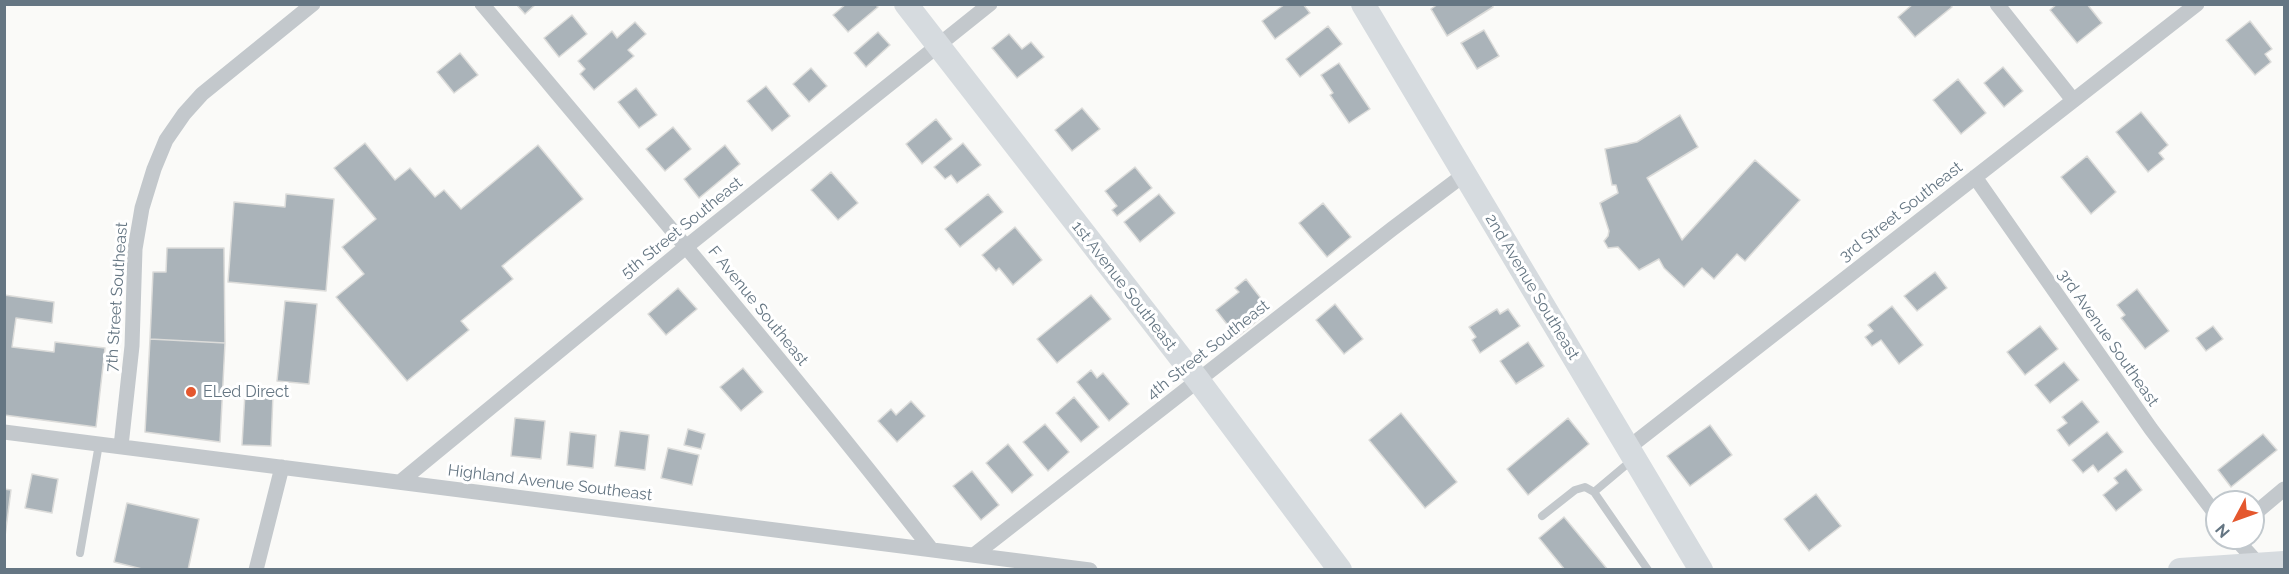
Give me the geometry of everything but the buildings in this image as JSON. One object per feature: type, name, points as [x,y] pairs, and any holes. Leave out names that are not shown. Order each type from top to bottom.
[{"type":"main road","name":"1st Avenue Southeast","points":[[906,4],[1198,380],[1341,570]]},
{"type":"main road","name":"2nd Avenue Southeast","points":[[1363,4],[1701,570]]},
{"type":"main road","points":[[2180,570],[2260,567],[2284,563]]},
{"type":"street","name":"7th Street Southeast","points":[[121,446],[132,346],[135,249],[142,208],[162,150],[184,114],[202,94],[313,4]]},
{"type":"street","name":"F Avenue Southeast","points":[[482,4],[686,247],[932,550]]},
{"type":"street","name":"5th Street Southeast","points":[[400,482],[686,247],[990,4]]},
{"type":"street","points":[[1997,4],[2073,100]]},
{"type":"street","name":"3rd Street Southeast","points":[[1631,454],[1975,177],[2197,4]]},
{"type":"street","name":"4th Street Southeast","points":[[974,555],[1465,174]]},
{"type":"street","name":"3rd Avenue Southeast","points":[[1975,177],[2151,429],[2205,500]]},
{"type":"street","name":"Highland Avenue Southeast","points":[[4,432],[1090,570]]},
{"type":"street","points":[[256,570],[282,468]]},
{"type":"street","points":[[2265,505],[2284,489]]},
{"type":"street","points":[[2245,550],[2260,567]]},
{"type":"lane","points":[[80,553],[99,444]]},
{"type":"lane","points":[[1594,492],[1631,454]]},
{"type":"lane","points":[[1542,516],[1575,490],[1585,487],[1594,492],[1648,570]]},
{"type":"place","name":"ELed Direct","points":[[191,392]]}]
